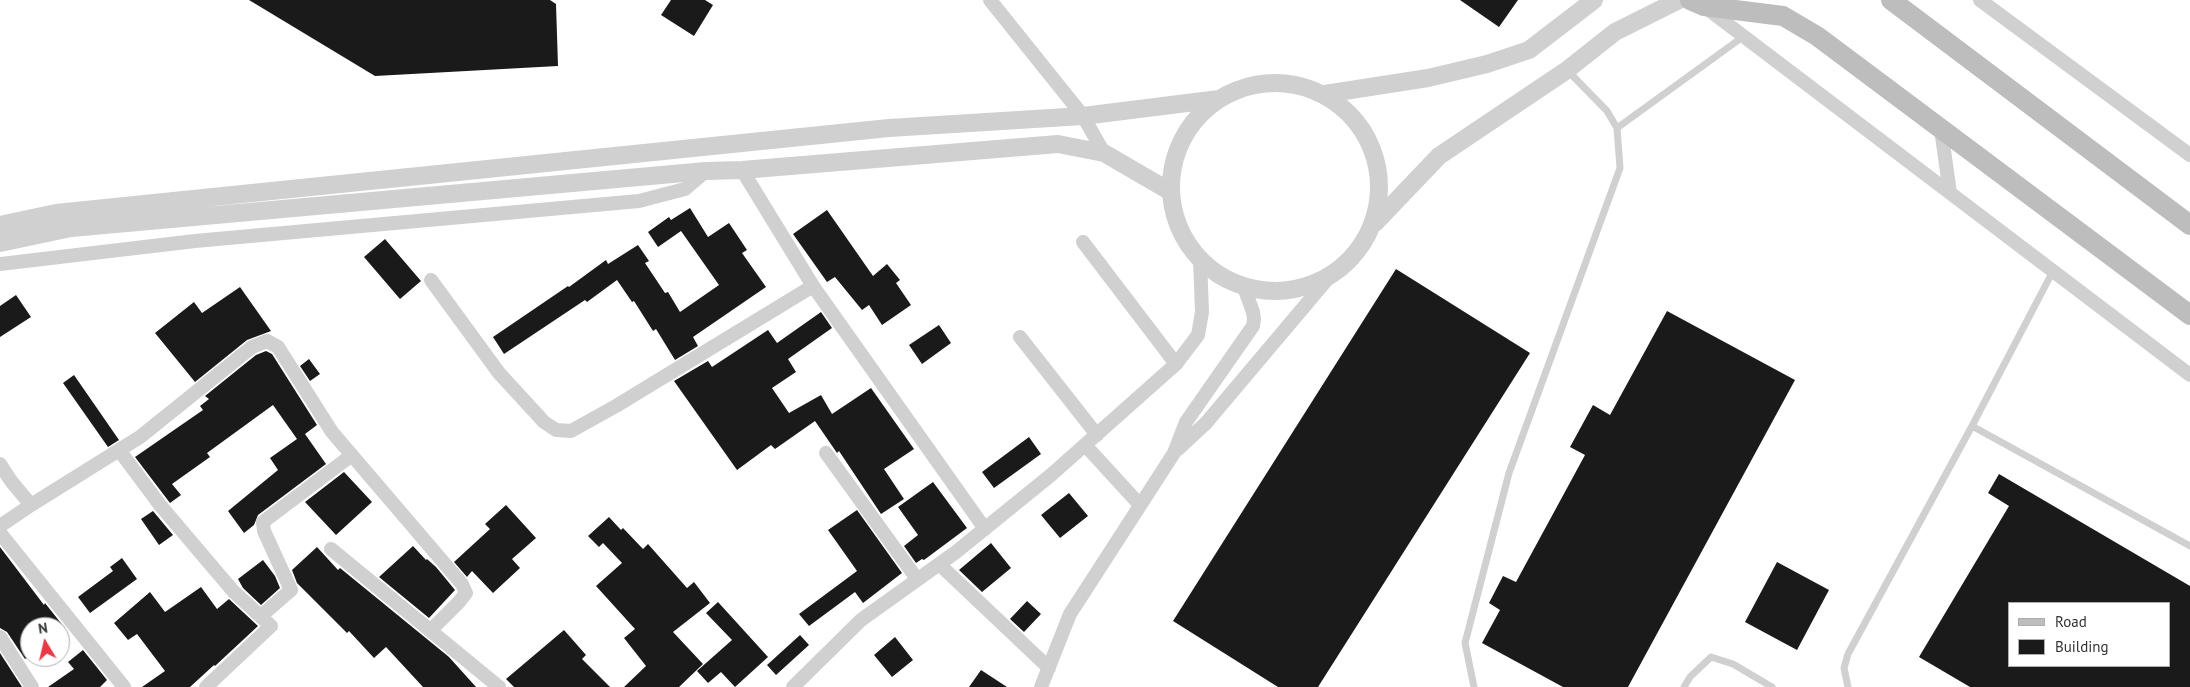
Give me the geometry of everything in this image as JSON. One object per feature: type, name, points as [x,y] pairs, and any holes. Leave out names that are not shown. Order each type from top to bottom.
[{"type":"main road","points":[[1742,11],[1766,5],[1775,0]]},
{"type":"main road","points":[[1891,0],[2190,225]]},
{"type":"main road","points":[[1697,3],[1783,16],[1817,36],[2190,315]]},
{"type":"street","points":[[990,0],[1083,116],[1104,153]]},
{"type":"street","points":[[1325,94],[1428,78],[1487,64],[1529,50],[1594,0]]},
{"type":"street","points":[[1174,453],[1206,422],[1330,276],[1356,254],[1374,224],[1439,156],[1567,70],[1616,32],[1679,0]]},
{"type":"street","points":[[1980,0],[2190,155]]},
{"type":"street","points":[[1697,3],[1744,36],[2190,375]]},
{"type":"street","points":[[1041,687],[1070,614],[1174,453],[1186,422],[1253,326],[1253,312],[1245,290],[1219,275],[1200,259],[1185,239],[1175,217],[1170,192],[1173,165],[1182,139],[1198,116],[1219,99],[1244,87],[1271,82],[1299,85],[1325,94],[1349,112],[1368,136],[1378,164],[1380,195],[1374,224]]},
{"type":"street","points":[[0,226],[56,214],[879,129],[1083,116],[1219,99]]},
{"type":"street","points":[[1941,129],[1950,193]]},
{"type":"street","points":[[0,243],[71,228],[706,171],[742,170],[1058,144],[1104,153],[1170,192]]},
{"type":"street","points":[[742,170],[813,286],[985,529]]},
{"type":"street","points":[[0,264],[195,241],[639,201],[685,189],[706,171]]},
{"type":"street","points":[[1083,242],[1176,364]]},
{"type":"street","points":[[793,687],[861,620],[939,564],[1052,476],[1176,364],[1198,335],[1202,312],[1200,259]]},
{"type":"street","points":[[1240,286],[1271,291],[1286,290],[1301,288],[1330,276]]},
{"type":"street","points":[[431,280],[498,373],[544,422],[556,430],[571,431],[616,406],[813,286]]},
{"type":"street","points":[[1020,337],[1097,434]]},
{"type":"street","points":[[0,526],[140,437],[252,347],[267,341],[278,348],[332,432],[462,584],[466,593],[431,630]]},
{"type":"street","points":[[1085,445],[1140,505]]},
{"type":"street","points":[[119,450],[160,505],[233,591],[271,626],[206,687]]},
{"type":"street","points":[[826,453],[917,579]]},
{"type":"street","points":[[260,616],[291,590],[264,531],[263,522],[352,455]]},
{"type":"street","points":[[0,464],[31,505]]},
{"type":"street","points":[[0,533],[124,687]]},
{"type":"street","points":[[330,549],[499,687]]},
{"type":"street","points":[[939,564],[1049,668]]},
{"type":"street","points":[[0,637],[32,687]]},
{"type":"lane","points":[[1617,128],[1744,36]]},
{"type":"lane","points":[[1474,687],[1465,642],[1510,473],[1620,168],[1617,128],[1607,111],[1567,70]]},
{"type":"lane","points":[[1848,687],[1844,668],[1848,654],[1972,426],[2053,271]]},
{"type":"lane","points":[[1972,426],[2190,546]]},
{"type":"lane","points":[[1684,687],[1690,677],[1711,657],[1733,664],[1772,687]]},
{"type":"building","points":[[249,0],[550,0],[556,4],[558,66],[375,76]]},
{"type":"building","points":[[671,0],[705,0],[713,5],[694,36],[661,15]]},
{"type":"building","points":[[1460,0],[1518,0],[1499,27]]},
{"type":"building","points":[[690,208],[708,237],[729,223],[747,250],[742,253],[766,287],[693,337],[698,346],[675,360],[656,329],[653,331],[634,301],[632,302],[617,280],[587,302],[585,300],[504,354],[493,337],[606,260],[608,264],[638,245],[649,261],[645,263],[665,293],[668,292],[680,312],[719,285],[681,231],[658,247],[648,232],[669,217],[671,220]]},
{"type":"building","points":[[827,210],[873,276],[887,264],[900,280],[896,283],[911,305],[882,325],[869,305],[862,310],[835,277],[827,282],[793,234]]},
{"type":"building","points":[[385,239],[421,281],[400,299],[364,257]]},
{"type":"building","points":[[1396,269],[1530,353],[1318,687],[1278,687],[1173,621]]},
{"type":"building","points":[[240,287],[271,331],[247,340],[195,382],[155,333],[194,302],[202,313]]},
{"type":"building","points":[[16,295],[31,317],[0,337],[0,306]]},
{"type":"building","points":[[1667,311],[1795,380],[1628,687],[1563,687],[1482,643],[1500,610],[1489,603],[1503,576],[1516,582],[1585,455],[1570,447],[1593,405],[1610,415]]},
{"type":"building","points":[[821,312],[832,328],[788,359],[796,372],[772,388],[789,413],[821,395],[832,414],[871,388],[914,449],[884,469],[904,499],[881,514],[839,451],[837,453],[815,421],[775,449],[771,445],[737,470],[674,381],[708,361],[712,367],[768,330],[777,343]]},
{"type":"building","points":[[939,325],[951,343],[922,364],[909,345]]},
{"type":"building","points":[[266,351],[272,354],[317,425],[305,434],[326,464],[258,515],[254,525],[244,533],[228,511],[278,470],[270,458],[297,439],[273,405],[207,453],[210,457],[172,484],[181,495],[170,503],[135,457],[203,410],[200,406],[209,399],[205,396],[256,355]]},
{"type":"building","points":[[309,359],[320,374],[310,381],[300,366]]},
{"type":"building","points":[[74,375],[119,440],[108,447],[63,383]]},
{"type":"building","points":[[1029,437],[1041,454],[994,488],[982,472]]},
{"type":"building","points":[[344,472],[372,502],[336,535],[305,502]]},
{"type":"building","points":[[1999,474],[2190,586],[2190,687],[1970,687],[1919,657],[2009,506],[1988,493]]},
{"type":"building","points":[[933,482],[967,528],[924,560],[922,559],[916,563],[904,546],[918,535],[898,507]]},
{"type":"building","points":[[1069,493],[1088,516],[1060,538],[1041,515]]},
{"type":"building","points":[[506,505],[536,538],[512,559],[520,568],[493,593],[472,571],[467,577],[454,562],[490,529],[485,524]]},
{"type":"building","points":[[857,510],[902,573],[863,603],[855,592],[809,626],[799,614],[857,571],[828,530]]},
{"type":"building","points":[[153,511],[173,535],[159,545],[141,519]]},
{"type":"building","points":[[609,517],[621,530],[623,528],[643,549],[648,544],[687,588],[694,582],[710,603],[673,632],[703,664],[679,687],[624,687],[646,666],[624,638],[635,629],[596,586],[622,563],[603,543],[599,547],[588,536]]},
{"type":"building","points":[[991,543],[1011,568],[982,592],[959,570]]},
{"type":"building","points":[[413,546],[426,560],[436,567],[455,590],[429,618],[379,577]]},
{"type":"building","points":[[0,547],[44,605],[45,603],[56,617],[20,617],[20,652],[7,632],[0,628]]},
{"type":"building","points":[[317,547],[338,570],[340,568],[449,657],[476,687],[423,687],[386,647],[374,658],[349,631],[347,633],[297,583],[292,570]]},
{"type":"building","points":[[122,558],[137,579],[90,613],[78,597],[113,571],[110,567]]},
{"type":"building","points":[[263,560],[275,576],[280,588],[261,605],[243,588],[238,579]]},
{"type":"building","points":[[1777,562],[1829,590],[1797,650],[1745,622]]},
{"type":"building","points":[[201,587],[217,609],[229,599],[258,626],[190,687],[142,687],[165,671],[137,634],[128,640],[114,623],[150,592],[165,612]]},
{"type":"building","points":[[1027,601],[1041,614],[1024,632],[1010,619]]},
{"type":"building","points":[[718,602],[768,657],[735,687],[721,672],[708,683],[697,671],[732,640],[706,613]]},
{"type":"building","points":[[564,630],[586,655],[582,659],[610,687],[514,687],[506,679]]},
{"type":"building","points":[[800,635],[809,645],[776,675],[767,665]]},
{"type":"building","points":[[895,637],[913,660],[892,677],[874,655]]},
{"type":"building","points":[[83,650],[107,680],[100,687],[48,687],[74,669],[70,664],[70,660]]},
{"type":"building","points":[[0,653],[22,687],[0,687]]},
{"type":"building","points":[[981,670],[1007,687],[969,687]]}]
